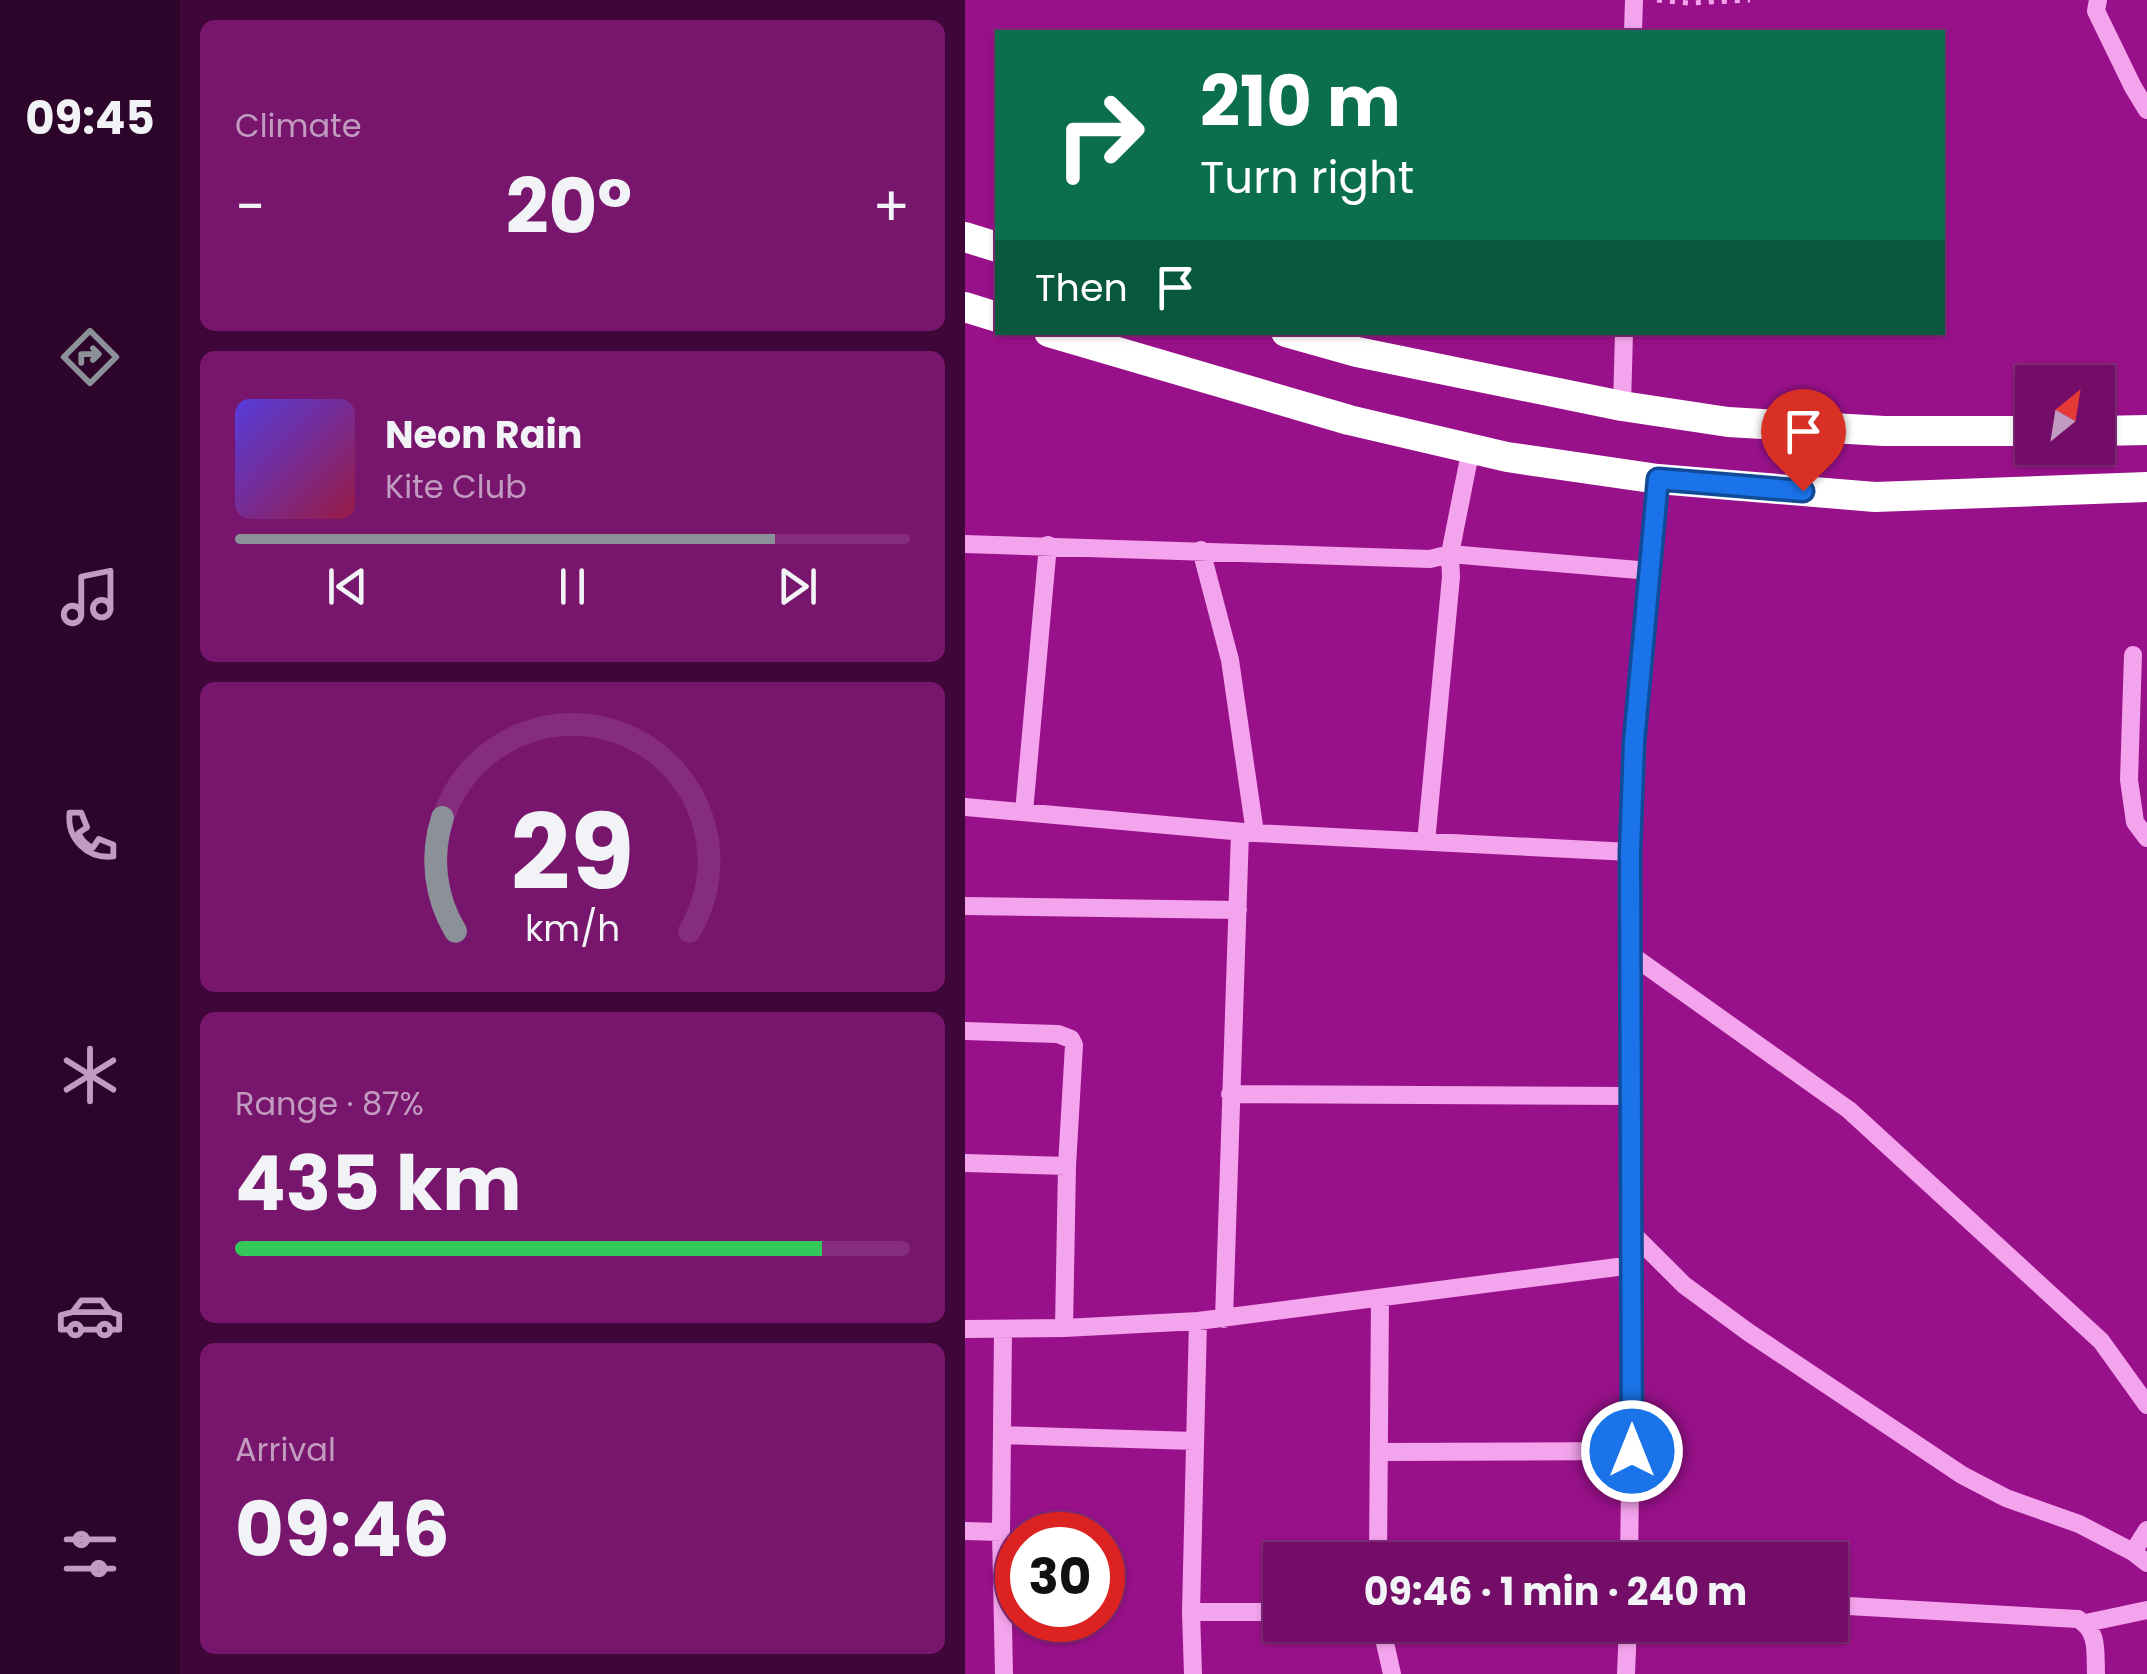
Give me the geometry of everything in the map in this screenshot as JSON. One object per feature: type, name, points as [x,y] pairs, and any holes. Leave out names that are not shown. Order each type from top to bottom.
[{"type":"highway","points":[[965,237],[995,246]]},
{"type":"highway","points":[[965,306],[995,315]]},
{"type":"highway","points":[[1059,335],[1349,420],[1507,457],[1658,479],[1875,497],[2147,487]]},
{"type":"highway","points":[[1297,335],[1357,352],[1622,406],[1728,422],[1883,430],[2015,431]]},
{"type":"highway","points":[[2115,431],[2147,430]]},
{"type":"street","points":[[1633,30],[1634,0]]},
{"type":"street","points":[[2098,0],[2097,10],[2147,110]]},
{"type":"street","points":[[1622,406],[1624,335]]},
{"type":"street","points":[[1425,842],[1451,554],[1471,448]]},
{"type":"street","points":[[1629,1542],[1633,1265],[1630,852],[1634,742],[1658,479]]},
{"type":"street","points":[[965,544],[1430,559],[1451,554],[1650,571]]},
{"type":"street","points":[[1024,812],[1048,545]]},
{"type":"street","points":[[1201,550],[1230,660],[1248,832],[1238,910],[1223,1318]]},
{"type":"street","points":[[2133,655],[2129,780],[2135,822],[2147,838]]},
{"type":"street","points":[[965,807],[1248,832],[1630,852]]},
{"type":"street","points":[[965,906],[1238,910]]},
{"type":"street","points":[[1630,954],[1849,1110],[2101,1342],[2147,1405]]},
{"type":"street","points":[[965,1031],[1057,1034],[1071,1039],[1074,1045],[1063,1328]]},
{"type":"street","points":[[1231,1094],[1631,1096]]},
{"type":"street","points":[[965,1163],[1067,1166]]},
{"type":"street","points":[[1633,1234],[1684,1285],[1735,1323],[1962,1475],[2007,1498],[2079,1524],[2140,1558],[2147,1530]]},
{"type":"street","points":[[965,1329],[1198,1321],[1633,1265]]},
{"type":"street","points":[[1379,1542],[1380,1298]]},
{"type":"street","points":[[1193,1674],[1198,1321]]},
{"type":"street","points":[[1001,1512],[1003,1328]]},
{"type":"street","points":[[1001,1435],[1195,1441]]},
{"type":"street","points":[[1379,1452],[1632,1451]]},
{"type":"street","points":[[965,1531],[995,1532]]},
{"type":"street","points":[[1848,1605],[2073,1618],[2086,1624],[2094,1636],[2096,1674]]},
{"type":"street","points":[[2086,1624],[2147,1610]]},
{"type":"street","points":[[1191,1612],[1263,1612]]},
{"type":"street","points":[[1003,1642],[1004,1674]]},
{"type":"street","points":[[1384,1642],[1391,1674]]},
{"type":"street","points":[[1626,1674],[1627,1642]]},
{"type":"path","points":[[1654,0],[1689,4],[1749,0]]},
{"type":"route","points":[[1632,1451],[1630,852],[1634,742],[1658,479],[1803,491]]}]
